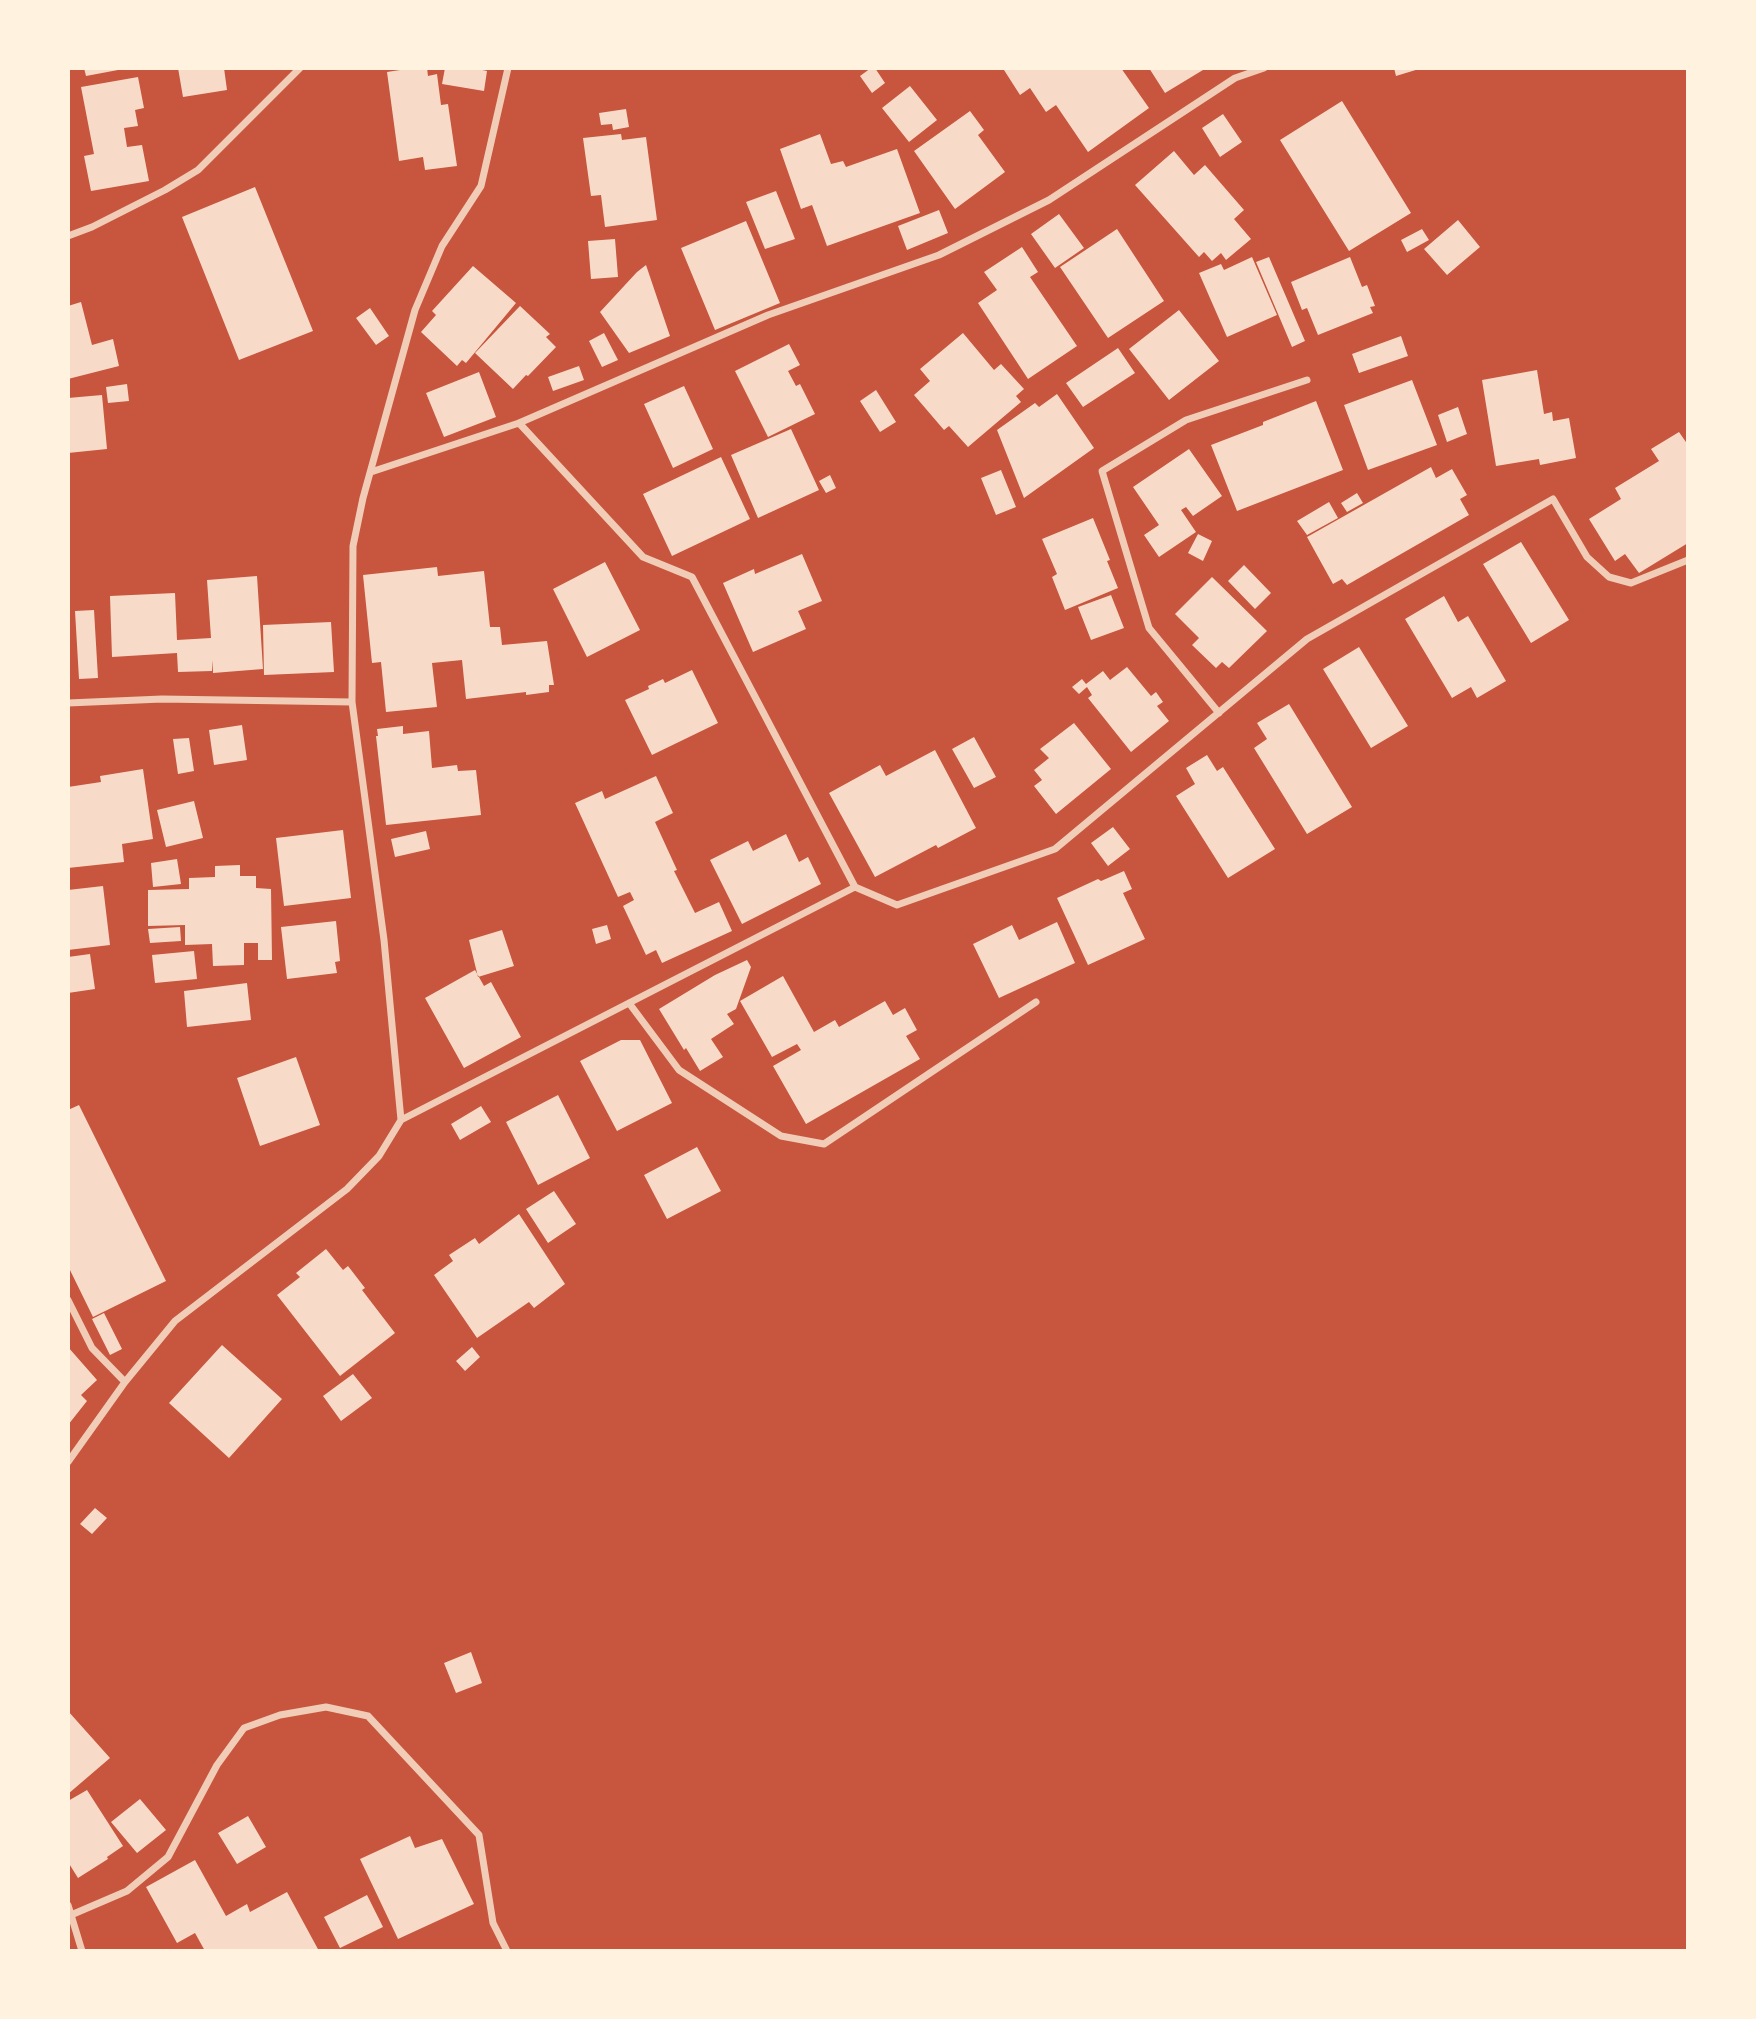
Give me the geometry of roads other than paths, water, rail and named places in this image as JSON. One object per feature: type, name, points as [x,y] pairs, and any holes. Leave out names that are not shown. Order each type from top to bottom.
[{"type":"street","points":[[68,236],[92,228],[198,170],[300,68]]},
{"type":"street","points":[[401,1120],[384,940],[352,702],[353,546],[415,310],[442,246],[481,186],[508,68]]},
{"type":"street","points":[[371,472],[519,423],[768,316],[939,255],[1049,200],[1235,78],[1264,68]]},
{"type":"street","points":[[1219,713],[1149,628],[1102,471],[1185,421],[1307,380]]},
{"type":"street","points":[[519,423],[643,557],[692,577],[855,887],[897,905],[1055,849],[1307,639],[1553,499],[1587,557],[1609,577],[1631,583],[1688,560]]},
{"type":"street","points":[[68,703],[162,699],[352,702]]},
{"type":"street","points":[[68,1462],[125,1382],[175,1321],[347,1189],[379,1156],[401,1120],[855,887]]},
{"type":"street","points":[[629,1003],[679,1070],[781,1136],[824,1144],[1036,1002]]},
{"type":"street","points":[[68,1300],[92,1348],[125,1382]]},
{"type":"street","points":[[71,1915],[127,1891],[168,1857],[217,1765],[244,1728],[280,1715],[326,1707],[368,1716],[479,1835],[493,1923],[506,1951]]},
{"type":"street","points":[[68,1905],[82,1951]]}]
